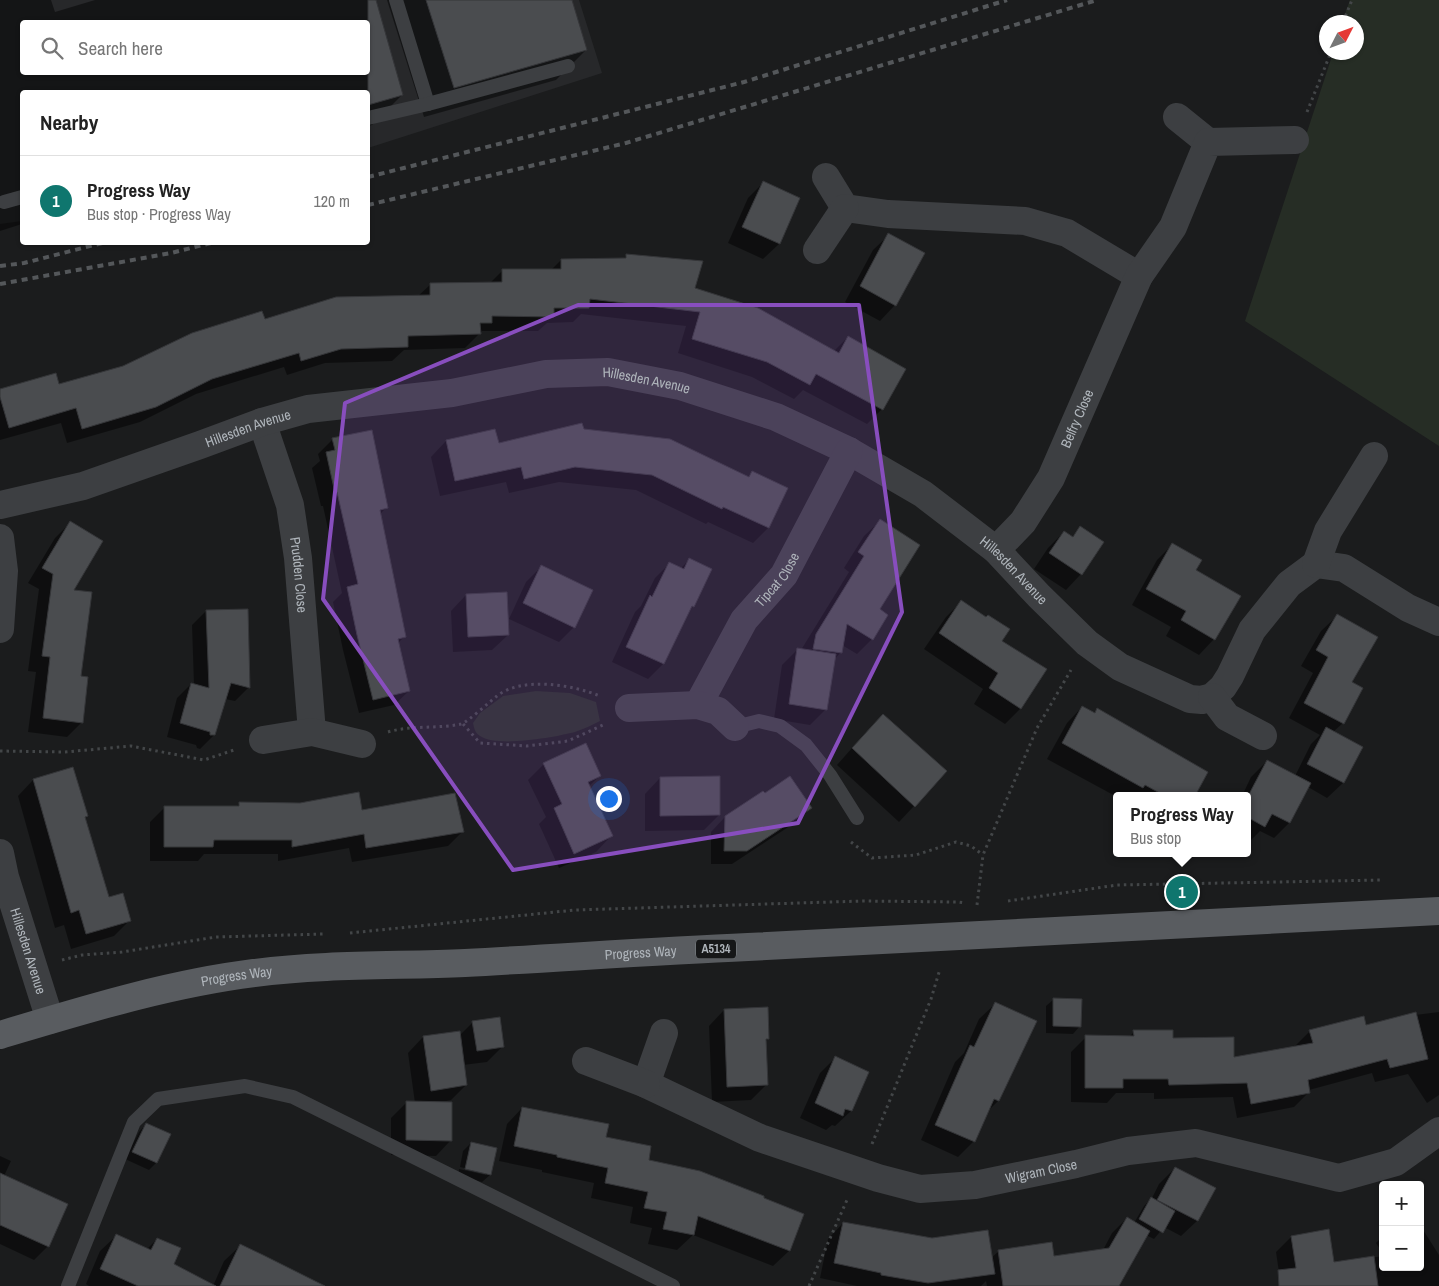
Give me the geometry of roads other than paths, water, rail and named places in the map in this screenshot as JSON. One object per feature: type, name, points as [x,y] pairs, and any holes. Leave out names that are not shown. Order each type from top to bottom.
[{"type":"main road","name":"Progress Way","points":[[0,1035],[173,987],[245,974],[294,969],[470,962],[1439,910]]},
{"type":"street","points":[[1177,117],[1208,142],[1295,140]]},
{"type":"street","name":"Belfry Close","points":[[996,550],[1023,522],[1051,478],[1139,276],[1173,227],[1208,142]]},
{"type":"street","points":[[826,177],[845,208]]},
{"type":"street","points":[[845,208],[888,214],[1026,221],[1067,233],[1139,276]]},
{"type":"street","points":[[817,250],[845,208]]},
{"type":"street","name":"Hillesden Avenue","points":[[0,505],[83,486],[262,422],[308,409],[452,393],[546,374],[608,372],[680,386],[776,416],[849,451],[923,494],[996,550],[1087,643],[1120,668],[1190,699],[1202,700],[1212,697]]},
{"type":"street","name":"Prudden Close","points":[[262,422],[290,505],[298,558],[312,732]]},
{"type":"street","name":"Tipcat Close","points":[[698,705],[744,620],[784,575],[849,451]]},
{"type":"street","points":[[1263,736],[1227,717],[1212,697],[1223,687],[1230,676],[1252,630],[1290,584],[1316,564],[1328,531],[1374,456]]},
{"type":"street","points":[[0,538],[4,571],[0,629]]},
{"type":"street","points":[[1316,564],[1344,568],[1408,608],[1439,622]]},
{"type":"street","points":[[629,708],[698,705],[718,711],[735,727]]},
{"type":"street","points":[[264,740],[312,732],[362,744]]},
{"type":"street","name":"Hillesden Avenue","points":[[0,853],[5,877],[50,1020]]},
{"type":"street","points":[[646,1084],[664,1033]]},
{"type":"street","name":"Wigram Close","points":[[586,1061],[646,1084],[760,1138],[860,1173],[920,1189],[975,1185],[1128,1151],[1196,1143],[1339,1178],[1396,1162],[1439,1131]]},
{"type":"lane","points":[[396,0],[428,104]]},
{"type":"lane","points":[[370,118],[428,104],[568,66]]},
{"type":"lane","points":[[4,202],[20,198]]},
{"type":"lane","points":[[735,727],[759,721],[780,726],[806,745],[830,775],[857,818]]},
{"type":"lane","points":[[68,1286],[134,1122],[158,1098],[245,1086],[293,1097],[673,1286]]},
{"type":"railway","points":[[370,176],[744,82],[1007,0]]},
{"type":"railway","points":[[370,205],[626,143],[1097,0]]},
{"type":"railway","points":[[0,266],[24,263],[94,245]]},
{"type":"railway","points":[[0,284],[171,253],[203,245]]},
{"type":"place","name":"Progress Way","points":[[1182,892]]}]
